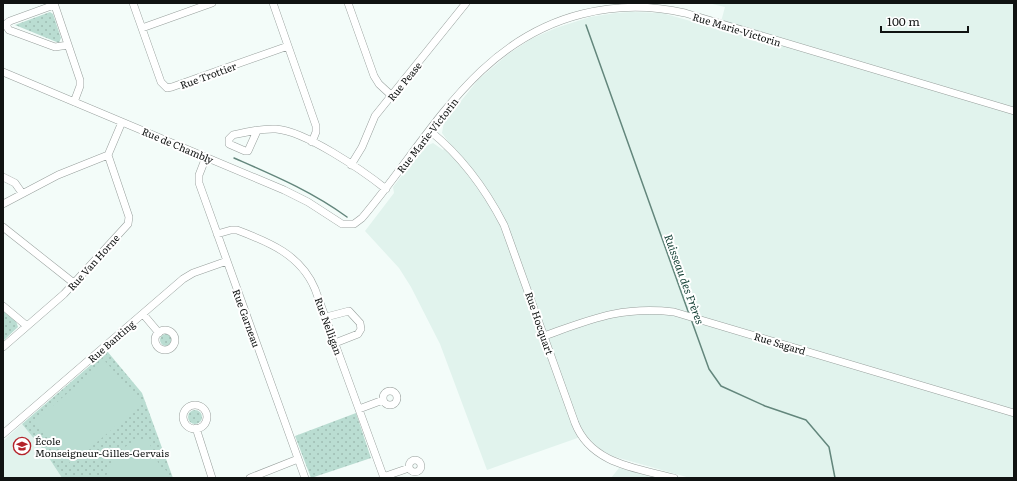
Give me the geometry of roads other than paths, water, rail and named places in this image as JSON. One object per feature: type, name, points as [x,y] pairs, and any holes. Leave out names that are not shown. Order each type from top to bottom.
[{"type":"street","points":[[133,3],[142,28],[212,3]]},
{"type":"street","points":[[273,3],[316,126],[316,135],[312,142]]},
{"type":"street","points":[[348,3],[374,76],[382,87],[392,96]]},
{"type":"street","name":"Rue Pease","points":[[351,164],[362,147],[372,121],[466,3]]},
{"type":"street","points":[[68,45],[55,47],[9,30],[7,23],[10,20],[54,4],[81,82],[74,102]]},
{"type":"street","name":"Rue Marie-Victorin","points":[[349,225],[360,220],[474,77],[496,56],[520,40],[548,25],[590,12],[630,7],[660,8],[694,15],[1014,111]]},
{"type":"street","name":"Rue Trottier","points":[[142,28],[161,82],[164,86],[169,88],[288,46]]},
{"type":"street","name":"Rue de Chambly","points":[[3,72],[284,190],[308,202],[340,223],[349,225]]},
{"type":"street","points":[[3,204],[22,192],[78,165],[108,155],[122,122]]},
{"type":"street","points":[[257,131],[270,129],[281,130],[312,142],[351,164],[386,189]]},
{"type":"street","name":"Rue Hocquart","points":[[430,131],[467,169],[494,206],[512,245],[577,427],[590,446],[600,455],[613,461],[674,478]]},
{"type":"street","name":"Rue Van Horne","points":[[3,347],[75,284],[129,220],[108,155]]},
{"type":"street","name":"Rue Garneau","points":[[206,157],[198,181],[305,478]]},
{"type":"street","points":[[3,177],[15,183],[22,192]]},
{"type":"street","points":[[3,227],[75,284]]},
{"type":"street","name":"Rue Nelligan","points":[[217,234],[237,230],[275,246],[291,256],[309,276],[335,342],[383,478]]},
{"type":"street","name":"Rue Banting","points":[[3,434],[186,277],[227,261]]},
{"type":"street","points":[[3,306],[27,326]]},
{"type":"street","name":"Rue Sagard","points":[[544,336],[605,315],[625,311],[650,309],[674,312],[1014,413]]},
{"type":"street","points":[[326,318],[348,310],[352,312],[361,324],[361,330],[358,334],[335,342]]},
{"type":"street","points":[[143,314],[159,333]]},
{"type":"street","points":[[359,409],[383,400]]},
{"type":"street","points":[[196,428],[212,478]]},
{"type":"street","points":[[250,478],[298,460]]},
{"type":"street","points":[[383,478],[409,468]]},
{"type":"waterway","name":"Ruisseau des Frères","points":[[586,25],[689,314]]},
{"type":"waterway","points":[[234,158],[320,199],[347,217]]},
{"type":"waterway","name":"Ruisseau des Frères","points":[[691,319],[709,369],[721,386],[765,406],[806,420],[829,447],[835,478]]},
{"type":"place","name":"École Monseigneur-Gilles-Gervais","points":[[22,446]]}]
